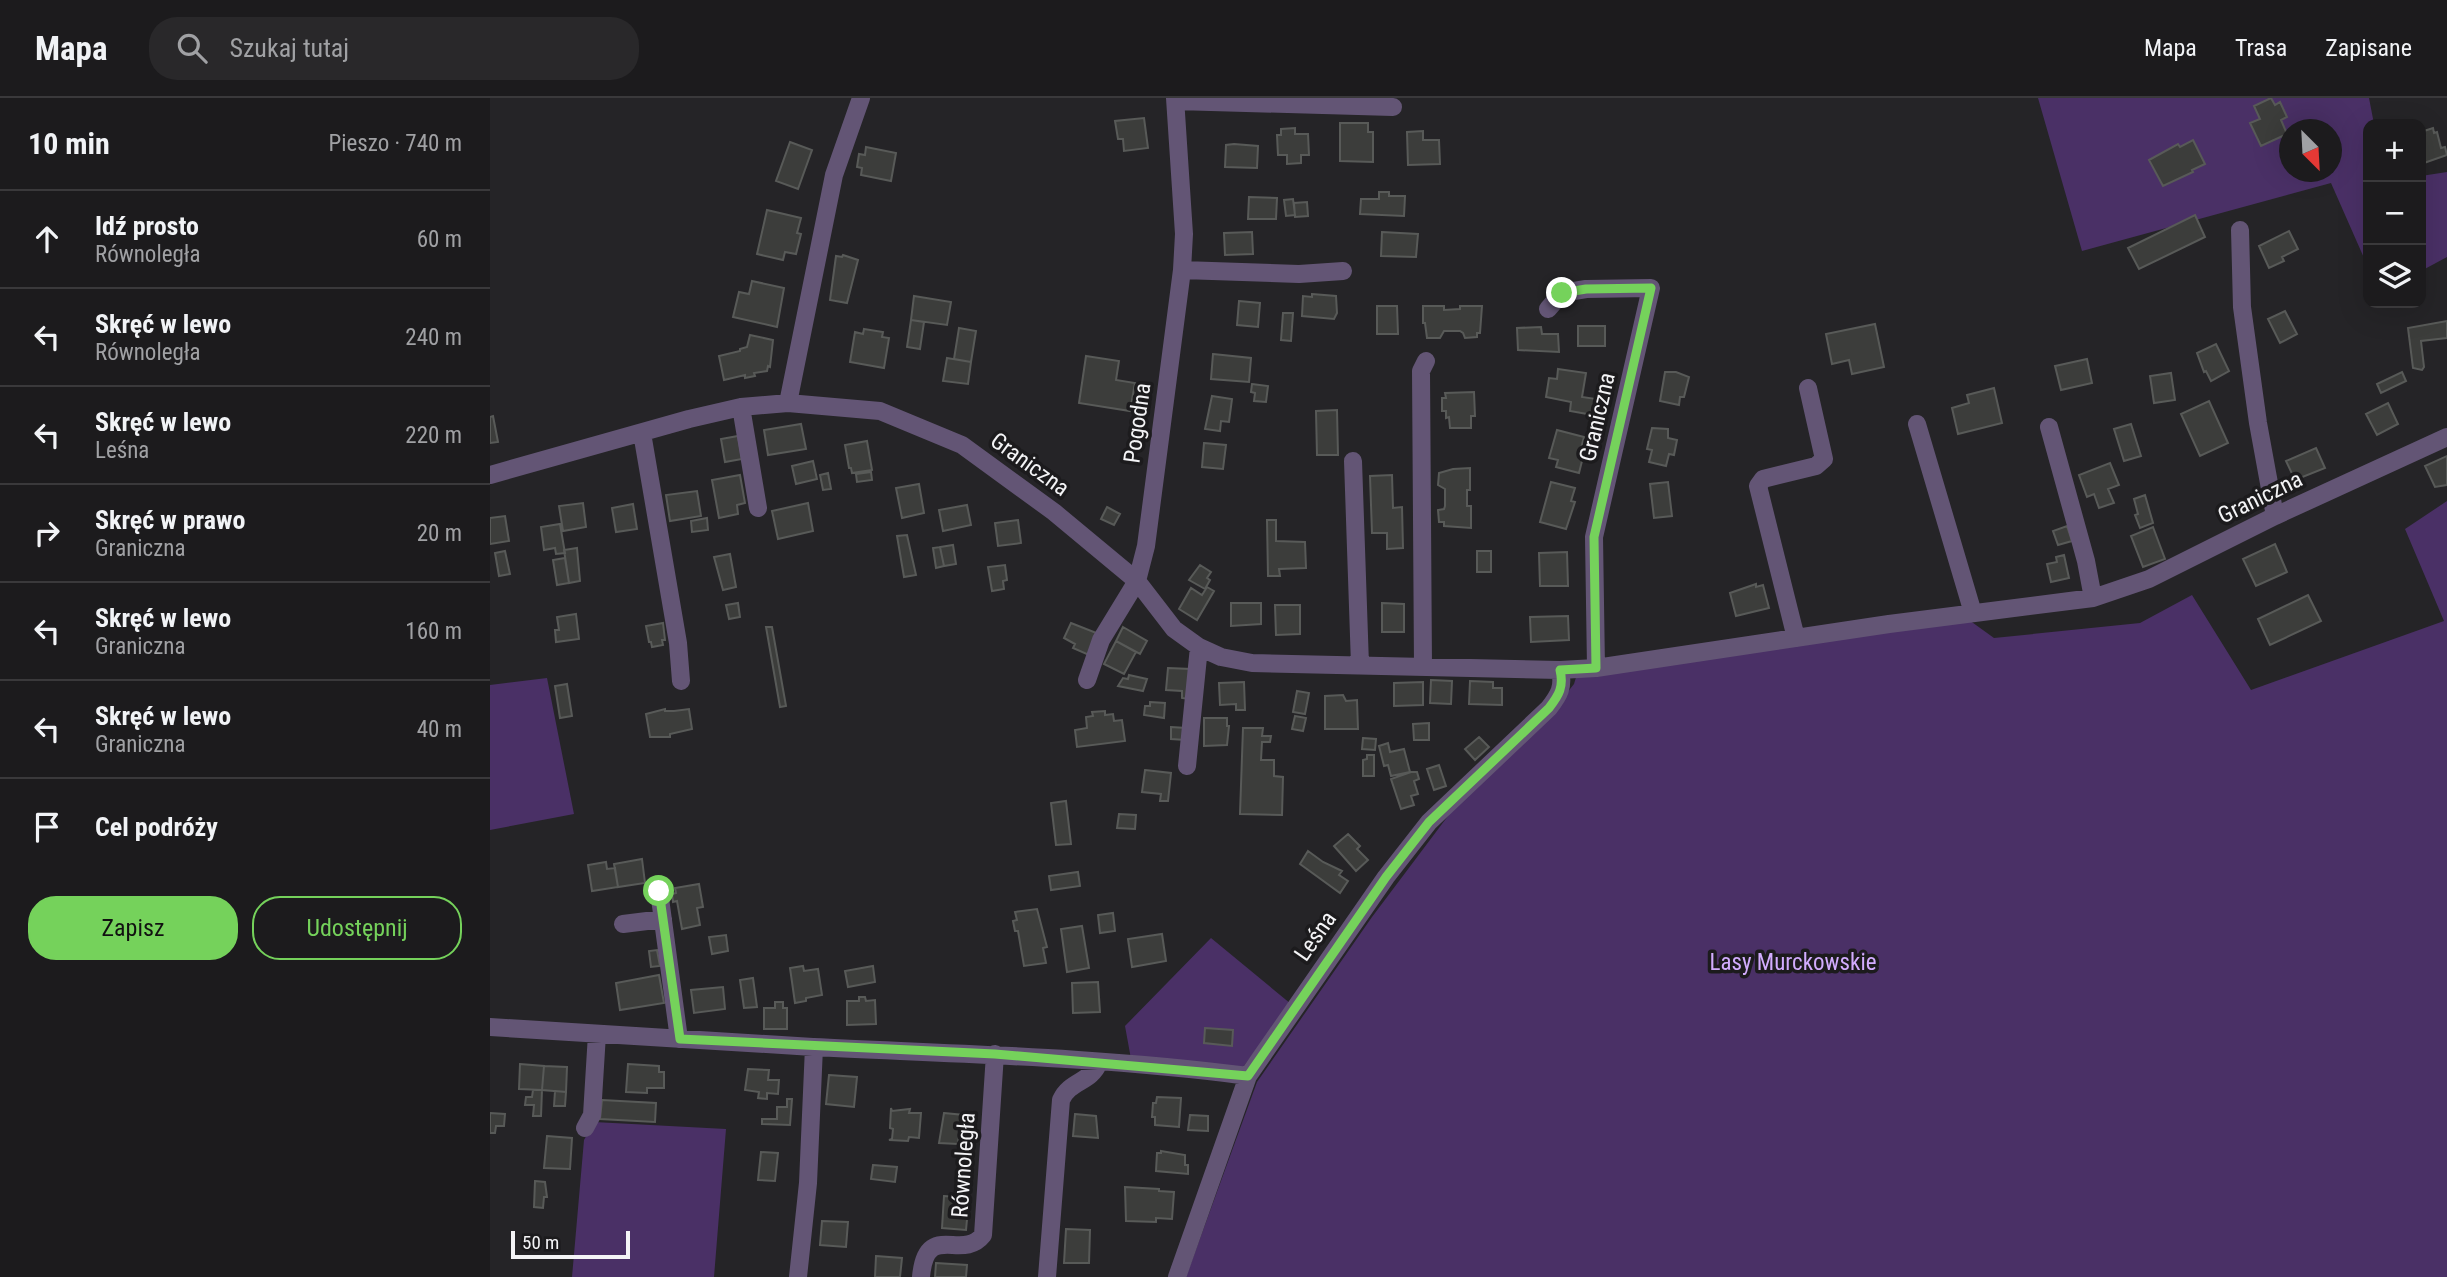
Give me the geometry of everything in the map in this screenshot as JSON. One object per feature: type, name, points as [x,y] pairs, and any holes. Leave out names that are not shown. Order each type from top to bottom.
[{"type":"street","points":[[788,403],[834,175],[861,98]]},
{"type":"street","name":"Pogodna","points":[[1087,680],[1101,640],[1137,581],[1146,546],[1182,270],[1184,234],[1175,100],[1392,107]]},
{"type":"street","points":[[2240,230],[2242,307],[2258,423],[2275,516]]},
{"type":"street","points":[[1182,270],[1298,274],[1343,271]]},
{"type":"street","name":"Graniczna","points":[[1548,309],[1562,293],[1586,289],[1651,288],[1594,537],[1596,668]]},
{"type":"street","points":[[1423,666],[1421,371],[1426,361]]},
{"type":"street","points":[[1796,638],[1758,486],[1763,479],[1816,466],[1824,459],[1808,388]]},
{"type":"street","name":"Graniczna","points":[[490,475],[741,407],[788,403],[880,411],[962,445],[1054,512],[1137,581],[1174,629],[1199,647],[1221,657],[1252,663],[1560,670],[1596,668],[2093,598],[2149,579],[2275,516],[2447,437]]},
{"type":"street","points":[[741,407],[758,508]]},
{"type":"street","points":[[1917,424],[1973,613]]},
{"type":"street","points":[[2049,427],[2086,561],[2093,598]]},
{"type":"street","points":[[642,433],[678,643],[681,681]]},
{"type":"street","points":[[1353,461],[1360,665]]},
{"type":"street","points":[[1186,766],[1199,647]]},
{"type":"street","name":"Leśna","points":[[1177,1277],[1248,1076],[1386,877],[1429,822],[1549,708],[1559,694],[1563,681],[1560,670]]},
{"type":"street","points":[[659,891],[680,1039]]},
{"type":"street","points":[[623,924],[663,919]]},
{"type":"street","points":[[490,1027],[814,1047],[995,1054],[1248,1076]]},
{"type":"street","points":[[585,1128],[592,1115],[597,1034]]},
{"type":"street","points":[[798,1277],[808,1183],[814,1047]]},
{"type":"street","name":"Równoległa","points":[[921,1277],[929,1250],[936,1245],[969,1244],[978,1241],[982,1235],[995,1054]]},
{"type":"street","points":[[1047,1277],[1061,1100],[1066,1090],[1095,1073],[1099,1062]]},
{"type":"green space","points":[[2038,98],[2369,98],[2373,119],[2363,119],[2363,256],[2331,183],[2082,251]]},
{"type":"green space","points":[[2447,172],[2447,257],[2426,268],[2426,182],[2426,175]]},
{"type":"green space","name":"Lasy Murckowskie","points":[[2447,501],[2447,1277],[1186,1277],[1257,1082],[1372,917],[1454,808],[1554,709],[1574,684],[1577,674],[1969,620],[1994,638],[2140,623],[2192,595],[2251,690],[2444,621],[2405,529]]},
{"type":"green space","points":[[547,678],[574,814],[490,830],[490,685]]},
{"type":"green space","points":[[1211,938],[1291,1004],[1240,1071],[1131,1059],[1125,1026]]},
{"type":"green space","points":[[594,1122],[726,1129],[714,1277],[572,1277],[584,1140]]},
{"type":"building","points":[[2271,98],[2275,105],[2280,102],[2287,117],[2279,119],[2279,138],[2261,146],[2250,123],[2260,119],[2254,106]]},
{"type":"building","points":[[1144,118],[1148,148],[1124,151],[1123,139],[1118,139],[1115,121]]},
{"type":"building","points":[[1340,123],[1368,123],[1368,132],[1373,132],[1373,162],[1340,161]]},
{"type":"building","points":[[1295,128],[1295,134],[1308,134],[1309,155],[1301,155],[1301,163],[1287,164],[1287,155],[1278,155],[1277,135],[1281,135],[1281,129]]},
{"type":"building","points":[[2433,128],[2434,133],[2437,132],[2441,148],[2445,147],[2447,155],[2426,162],[2426,130]]},
{"type":"building","points":[[1423,131],[1423,140],[1439,140],[1440,164],[1408,165],[1407,132]]},
{"type":"building","points":[[2193,140],[2205,164],[2163,186],[2149,160],[2178,144],[2180,147]]},
{"type":"building","points":[[790,142],[812,150],[798,189],[776,181]]},
{"type":"building","points":[[1226,145],[1258,146],[1257,168],[1225,167]]},
{"type":"building","points":[[866,147],[896,153],[891,181],[861,175],[862,168],[857,167],[859,154],[865,155]]},
{"type":"building","points":[[1379,192],[1389,192],[1389,196],[1405,196],[1404,216],[1360,214],[1361,199],[1379,199]]},
{"type":"building","points":[[1249,197],[1277,198],[1276,219],[1248,219]]},
{"type":"building","points":[[1293,199],[1295,215],[1286,216],[1284,200]]},
{"type":"building","points":[[1307,202],[1308,216],[1295,217],[1294,203]]},
{"type":"building","points":[[767,210],[801,218],[797,233],[801,234],[796,254],[785,252],[783,260],[757,254]]},
{"type":"building","points":[[2195,215],[2205,237],[2139,269],[2128,248]]},
{"type":"building","points":[[2289,231],[2298,249],[2282,257],[2284,261],[2269,268],[2259,246]]},
{"type":"building","points":[[1252,232],[1253,254],[1225,255],[1224,233]]},
{"type":"building","points":[[1382,232],[1418,234],[1416,257],[1381,256]]},
{"type":"building","points":[[843,255],[858,260],[847,303],[830,300],[836,256]]},
{"type":"building","points":[[752,281],[784,288],[777,327],[733,317],[739,292],[749,294]]},
{"type":"building","points":[[1312,294],[1336,296],[1337,313],[1334,319],[1302,316],[1303,296],[1312,297]]},
{"type":"building","points":[[914,296],[951,302],[947,325],[911,320]]},
{"type":"building","points":[[1239,301],[1260,303],[1258,327],[1237,325]]},
{"type":"building","points":[[1377,306],[1397,306],[1398,334],[1377,334]]},
{"type":"building","points":[[1423,306],[1444,306],[1444,310],[1460,309],[1460,306],[1482,306],[1480,333],[1477,333],[1477,337],[1465,338],[1460,331],[1444,331],[1440,338],[1427,338],[1423,323]]},
{"type":"building","points":[[2285,311],[2297,334],[2280,343],[2268,319]]},
{"type":"building","points":[[1283,313],[1293,313],[1291,341],[1281,340]]},
{"type":"building","points":[[911,320],[924,322],[920,349],[907,347]]},
{"type":"building","points":[[2447,321],[2447,338],[2421,341],[2424,367],[2422,370],[2413,368],[2408,328]]},
{"type":"building","points":[[1875,324],[1884,367],[1852,374],[1849,360],[1832,364],[1826,334]]},
{"type":"building","points":[[1578,326],[1605,326],[1605,346],[1578,346]]},
{"type":"building","points":[[1541,327],[1542,334],[1558,334],[1559,352],[1518,350],[1517,328]]},
{"type":"building","points":[[959,328],[976,331],[971,362],[954,359]]},
{"type":"building","points":[[864,329],[883,332],[882,337],[889,338],[884,368],[850,362],[855,332],[863,334]]},
{"type":"building","points":[[750,335],[773,340],[770,367],[768,366],[767,371],[754,373],[755,376],[745,378],[745,375],[724,380],[719,356],[747,347]]},
{"type":"building","points":[[2216,344],[2229,371],[2211,381],[2206,371],[2204,372],[2197,353]]},
{"type":"building","points":[[1213,354],[1251,358],[1249,382],[1211,379]]},
{"type":"building","points":[[1086,356],[1119,361],[1116,380],[1135,383],[1130,411],[1079,403]]},
{"type":"building","points":[[947,358],[971,362],[968,384],[943,381]]},
{"type":"building","points":[[2087,359],[2092,383],[2061,390],[2055,366]]},
{"type":"building","points":[[1558,369],[1586,373],[1582,397],[1596,399],[1593,415],[1570,411],[1571,402],[1546,397],[1549,378],[1557,379]]},
{"type":"building","points":[[1665,372],[1676,372],[1689,377],[1679,405],[1660,401]]},
{"type":"building","points":[[2402,372],[2406,381],[2381,393],[2377,384]]},
{"type":"building","points":[[2171,373],[2175,400],[2154,403],[2150,376]]},
{"type":"building","points":[[1252,384],[1268,386],[1266,402],[1254,401]]},
{"type":"building","points":[[1994,388],[2002,423],[1958,434],[1952,408],[1969,403],[1967,395]]},
{"type":"building","points":[[1474,392],[1475,416],[1471,416],[1471,428],[1450,428],[1449,417],[1446,418],[1446,411],[1442,411],[1442,398],[1446,398],[1445,393]]},
{"type":"building","points":[[1212,396],[1232,399],[1229,422],[1221,421],[1220,431],[1205,429]]},
{"type":"building","points":[[2209,401],[2228,443],[2200,456],[2181,414]]},
{"type":"building","points":[[2388,403],[2398,424],[2377,435],[2366,414]]},
{"type":"building","points":[[1337,410],[1338,455],[1317,455],[1316,411]]},
{"type":"building","points":[[493,416],[498,442],[490,443],[490,417]]},
{"type":"building","points":[[801,424],[806,449],[768,455],[764,430]]},
{"type":"building","points":[[2131,424],[2141,456],[2124,461],[2114,429]]},
{"type":"building","points":[[1652,428],[1668,429],[1668,438],[1677,440],[1674,455],[1669,454],[1666,466],[1649,462],[1652,450],[1647,449]]},
{"type":"building","points":[[1557,430],[1584,437],[1579,456],[1583,457],[1579,473],[1556,467],[1558,460],[1549,458]]},
{"type":"building","points":[[738,436],[742,459],[725,462],[721,439]]},
{"type":"building","points":[[867,441],[872,470],[852,473],[845,445]]},
{"type":"building","points":[[1204,443],[1226,445],[1223,469],[1202,467]]},
{"type":"building","points":[[2316,448],[2325,468],[2295,480],[2286,461]]},
{"type":"building","points":[[2447,456],[2447,485],[2435,487],[2425,466]]},
{"type":"building","points":[[813,461],[817,479],[796,484],[792,466]]},
{"type":"building","points":[[2110,463],[2119,485],[2108,489],[2114,503],[2099,508],[2094,494],[2087,497],[2079,475]]},
{"type":"building","points":[[1470,468],[1467,506],[1471,506],[1471,528],[1444,526],[1444,522],[1439,522],[1438,510],[1444,509],[1445,506],[1445,489],[1438,485],[1439,473]]},
{"type":"building","points":[[871,472],[872,480],[857,482],[856,474]]},
{"type":"building","points":[[828,473],[831,489],[823,490],[820,475]]},
{"type":"building","points":[[740,475],[745,503],[737,505],[738,514],[719,518],[712,480]]},
{"type":"building","points":[[1392,475],[1393,508],[1402,507],[1403,548],[1387,549],[1387,533],[1372,533],[1370,476]]},
{"type":"building","points":[[1551,482],[1575,488],[1571,501],[1575,502],[1566,529],[1540,522]]},
{"type":"building","points":[[1668,482],[1672,516],[1654,518],[1650,484]]},
{"type":"building","points":[[919,484],[924,513],[902,518],[896,488]]},
{"type":"building","points":[[697,491],[701,516],[670,521],[666,495]]},
{"type":"building","points":[[2145,495],[2153,523],[2140,528],[2135,515],[2138,514],[2134,499]]},
{"type":"building","points":[[583,503],[586,527],[563,531],[559,506]]},
{"type":"building","points":[[808,503],[813,531],[778,539],[772,511]]},
{"type":"building","points":[[633,504],[637,529],[616,532],[612,508]]},
{"type":"building","points":[[967,505],[971,525],[943,531],[939,510]]},
{"type":"building","points":[[1107,507],[1120,514],[1114,525],[1101,519]]},
{"type":"building","points":[[505,516],[509,541],[490,544],[490,518]]},
{"type":"building","points":[[707,518],[708,530],[692,532],[691,521]]},
{"type":"building","points":[[1018,520],[1021,543],[998,546],[995,523]]},
{"type":"building","points":[[1267,520],[1276,520],[1276,541],[1305,542],[1306,568],[1279,569],[1280,576],[1268,576]]},
{"type":"building","points":[[560,524],[565,553],[556,554],[555,548],[544,550],[541,527]]},
{"type":"building","points":[[2067,526],[2072,541],[2058,545],[2053,531]]},
{"type":"building","points":[[2153,527],[2165,559],[2143,567],[2131,536]]},
{"type":"building","points":[[907,535],[916,575],[904,577],[897,536]]},
{"type":"building","points":[[2275,544],[2287,572],[2256,586],[2243,559]]},
{"type":"building","points":[[953,545],[956,564],[944,566],[940,547]]},
{"type":"building","points":[[940,547],[944,566],[936,568],[933,548]]},
{"type":"building","points":[[577,548],[580,581],[569,583],[564,550]]},
{"type":"building","points":[[505,551],[510,574],[499,576],[495,553]]},
{"type":"building","points":[[1477,551],[1491,551],[1491,572],[1477,572]]},
{"type":"building","points":[[1567,552],[1568,586],[1540,586],[1539,553]]},
{"type":"building","points":[[730,554],[736,587],[723,590],[714,557]]},
{"type":"building","points":[[2064,555],[2069,578],[2051,582],[2047,564],[2057,562],[2056,557]]},
{"type":"building","points":[[565,558],[569,583],[557,585],[553,560]]},
{"type":"building","points":[[1005,565],[1007,580],[1003,581],[1004,589],[992,591],[988,567]]},
{"type":"building","points":[[1200,565],[1211,572],[1205,589],[1189,580]]},
{"type":"building","points":[[1756,584],[1756,587],[1763,585],[1769,608],[1736,616],[1730,593]]},
{"type":"building","points":[[1207,587],[1214,591],[1197,620],[1179,609],[1191,588],[1202,595]]},
{"type":"building","points":[[2308,595],[2321,621],[2270,645],[2258,619]]},
{"type":"building","points":[[738,603],[740,617],[729,619],[726,605]]},
{"type":"building","points":[[1231,603],[1261,603],[1261,624],[1231,626]]},
{"type":"building","points":[[1382,603],[1404,604],[1404,632],[1382,632]]},
{"type":"building","points":[[1275,605],[1300,605],[1300,634],[1276,635]]},
{"type":"building","points":[[576,614],[579,639],[556,642],[555,630],[559,630],[557,617]]},
{"type":"building","points":[[1568,616],[1569,640],[1531,642],[1530,617]]},
{"type":"building","points":[[663,623],[663,645],[652,647],[646,626]]},
{"type":"building","points":[[1071,623],[1099,634],[1089,655],[1073,648],[1075,644],[1064,638]]},
{"type":"building","points":[[766,627],[772,627],[786,706],[780,707]]},
{"type":"building","points":[[1123,627],[1147,641],[1140,654],[1116,641]]},
{"type":"building","points":[[1116,641],[1136,652],[1124,674],[1104,664]]},
{"type":"building","points":[[1168,668],[1191,669],[1189,699],[1182,698],[1182,691],[1166,690]]},
{"type":"building","points":[[1129,675],[1147,679],[1143,691],[1118,686],[1123,678],[1128,679]]},
{"type":"building","points":[[1431,680],[1452,681],[1451,704],[1430,703]]},
{"type":"building","points":[[1470,681],[1493,682],[1493,688],[1502,688],[1502,705],[1469,704]]},
{"type":"building","points":[[1244,682],[1245,710],[1236,710],[1236,704],[1220,705],[1219,683]]},
{"type":"building","points":[[1423,682],[1423,705],[1394,706],[1394,683]]},
{"type":"building","points":[[567,684],[572,716],[560,718],[555,686]]},
{"type":"building","points":[[1297,691],[1309,693],[1305,714],[1293,712]]},
{"type":"building","points":[[1343,695],[1346,701],[1357,700],[1358,729],[1325,729],[1325,696]]},
{"type":"building","points":[[1150,702],[1165,703],[1164,718],[1144,715],[1145,706],[1150,706]]},
{"type":"building","points":[[665,709],[689,709],[692,729],[670,734],[670,737],[650,737],[646,714]]},
{"type":"building","points":[[1105,711],[1105,715],[1113,714],[1114,721],[1122,720],[1125,741],[1077,747],[1075,730],[1087,728],[1086,717],[1093,716],[1092,712]]},
{"type":"building","points":[[1295,716],[1306,718],[1303,731],[1292,729]]},
{"type":"building","points":[[1204,718],[1227,718],[1227,745],[1204,746]]},
{"type":"building","points":[[1429,723],[1429,740],[1414,740],[1413,724]]},
{"type":"building","points":[[1171,727],[1186,728],[1185,740],[1171,739]]},
{"type":"building","points":[[1243,728],[1263,728],[1262,736],[1271,736],[1270,742],[1262,742],[1261,760],[1274,760],[1274,776],[1283,777],[1282,815],[1240,814]]},
{"type":"building","points":[[1479,737],[1489,747],[1475,760],[1465,749]]},
{"type":"building","points":[[1363,738],[1376,739],[1375,750],[1362,749]]},
{"type":"building","points":[[1388,743],[1390,752],[1404,749],[1410,772],[1391,776],[1388,765],[1384,766],[1379,746]]},
{"type":"building","points":[[1367,755],[1374,755],[1374,776],[1363,776],[1363,760],[1367,759]]},
{"type":"building","points":[[1439,765],[1446,786],[1434,790],[1427,769]]},
{"type":"building","points":[[1145,770],[1171,773],[1168,801],[1160,801],[1161,794],[1142,792]]},
{"type":"building","points":[[1417,772],[1419,779],[1414,781],[1418,794],[1411,796],[1414,805],[1401,809],[1391,779]]},
{"type":"building","points":[[1066,801],[1071,844],[1056,845],[1051,803]]},
{"type":"building","points":[[1119,814],[1136,815],[1135,829],[1117,828]]},
{"type":"building","points":[[1348,834],[1360,846],[1357,849],[1368,860],[1356,871],[1334,846]]},
{"type":"building","points":[[1308,851],[1342,871],[1339,875],[1348,881],[1340,893],[1300,864]]},
{"type":"building","points":[[642,859],[645,883],[618,887],[614,864]]},
{"type":"building","points":[[606,862],[607,869],[615,868],[618,887],[592,891],[588,865]]},
{"type":"building","points":[[1078,872],[1080,886],[1051,890],[1049,876]]},
{"type":"building","points":[[699,884],[703,907],[697,908],[700,925],[682,929],[677,901],[673,902],[672,894],[676,893],[675,888]]},
{"type":"building","points":[[1037,909],[1047,947],[1043,948],[1046,963],[1024,966],[1018,931],[1015,931],[1013,921],[1017,920],[1015,912]]},
{"type":"building","points":[[1113,913],[1115,931],[1100,933],[1098,915]]},
{"type":"building","points":[[1082,926],[1089,968],[1067,972],[1061,929]]},
{"type":"building","points":[[1162,934],[1166,961],[1132,967],[1128,939]]},
{"type":"building","points":[[726,935],[728,951],[712,954],[709,937]]},
{"type":"building","points":[[657,950],[660,966],[651,967],[649,951]]},
{"type":"building","points":[[803,966],[804,971],[818,969],[822,995],[795,1003],[790,968]]},
{"type":"building","points":[[873,966],[875,982],[848,987],[845,971]]},
{"type":"building","points":[[659,975],[664,1003],[620,1010],[616,983]]},
{"type":"building","points":[[753,978],[757,1007],[744,1008],[740,980]]},
{"type":"building","points":[[1098,982],[1100,1012],[1073,1013],[1072,983]]},
{"type":"building","points":[[723,987],[725,1009],[694,1013],[691,990]]},
{"type":"building","points":[[859,997],[865,997],[866,1001],[875,1000],[876,1024],[847,1025],[847,1001],[859,1001]]},
{"type":"building","points":[[775,1002],[783,1002],[783,1008],[787,1008],[787,1029],[764,1029],[764,1008],[775,1008]]},
{"type":"building","points":[[1205,1028],[1233,1030],[1232,1046],[1204,1043]]},
{"type":"building","points":[[520,1064],[544,1066],[542,1090],[519,1089]]},
{"type":"building","points":[[628,1064],[659,1066],[659,1072],[664,1072],[664,1088],[647,1088],[647,1093],[626,1092]]},
{"type":"building","points":[[544,1066],[567,1067],[566,1092],[542,1090]]},
{"type":"building","points":[[748,1069],[769,1070],[768,1080],[779,1080],[778,1094],[767,1093],[767,1099],[758,1098],[759,1092],[745,1090]]},
{"type":"building","points":[[829,1075],[857,1077],[854,1107],[826,1104]]},
{"type":"building","points":[[533,1090],[542,1090],[541,1116],[533,1116],[534,1105],[525,1105],[526,1097],[532,1097]]},
{"type":"building","points":[[555,1091],[566,1092],[565,1106],[554,1106]]},
{"type":"building","points":[[1157,1097],[1181,1098],[1179,1127],[1155,1125],[1155,1117],[1152,1117],[1153,1103],[1156,1103]]},
{"type":"building","points":[[787,1099],[792,1099],[790,1125],[762,1124],[762,1119],[777,1119],[777,1107],[787,1107]]},
{"type":"building","points":[[602,1100],[656,1103],[655,1122],[600,1119]]},
{"type":"building","points":[[891,1108],[892,1111],[910,1109],[909,1113],[921,1113],[919,1138],[909,1137],[908,1141],[889,1140],[892,1139],[893,1129],[890,1128]]},
{"type":"building","points":[[490,1113],[505,1114],[504,1126],[496,1126],[495,1133],[490,1133]]},
{"type":"building","points":[[944,1113],[964,1115],[963,1135],[959,1135],[958,1144],[939,1143]]},
{"type":"building","points":[[1075,1114],[1096,1116],[1098,1138],[1073,1136]]},
{"type":"building","points":[[1190,1115],[1208,1116],[1208,1131],[1188,1130]]},
{"type":"building","points":[[547,1136],[572,1138],[570,1169],[544,1168]]},
{"type":"building","points":[[1161,1151],[1185,1155],[1188,1174],[1156,1171],[1157,1153]]},
{"type":"building","points":[[761,1152],[778,1153],[775,1181],[758,1180]]},
{"type":"building","points":[[873,1165],[897,1167],[895,1182],[871,1179]]},
{"type":"building","points":[[535,1181],[545,1182],[547,1197],[544,1197],[543,1208],[534,1207]]},
{"type":"building","points":[[1125,1187],[1174,1192],[1172,1219],[1156,1218],[1156,1222],[1126,1221]]},
{"type":"building","points":[[944,1196],[969,1198],[966,1230],[942,1228]]},
{"type":"building","points":[[822,1221],[848,1222],[846,1247],[820,1245]]},
{"type":"building","points":[[1066,1229],[1090,1230],[1089,1263],[1064,1263]]},
{"type":"building","points":[[876,1256],[902,1258],[900,1277],[875,1277]]},
{"type":"building","points":[[936,1263],[967,1265],[966,1277],[935,1277]]},
{"type":"route","points":[[659,891],[680,1039],[995,1054],[1248,1076],[1386,877],[1429,822],[1549,708],[1559,694],[1563,681],[1560,670],[1596,668],[1594,537],[1651,288],[1586,289],[1562,293]]}]
